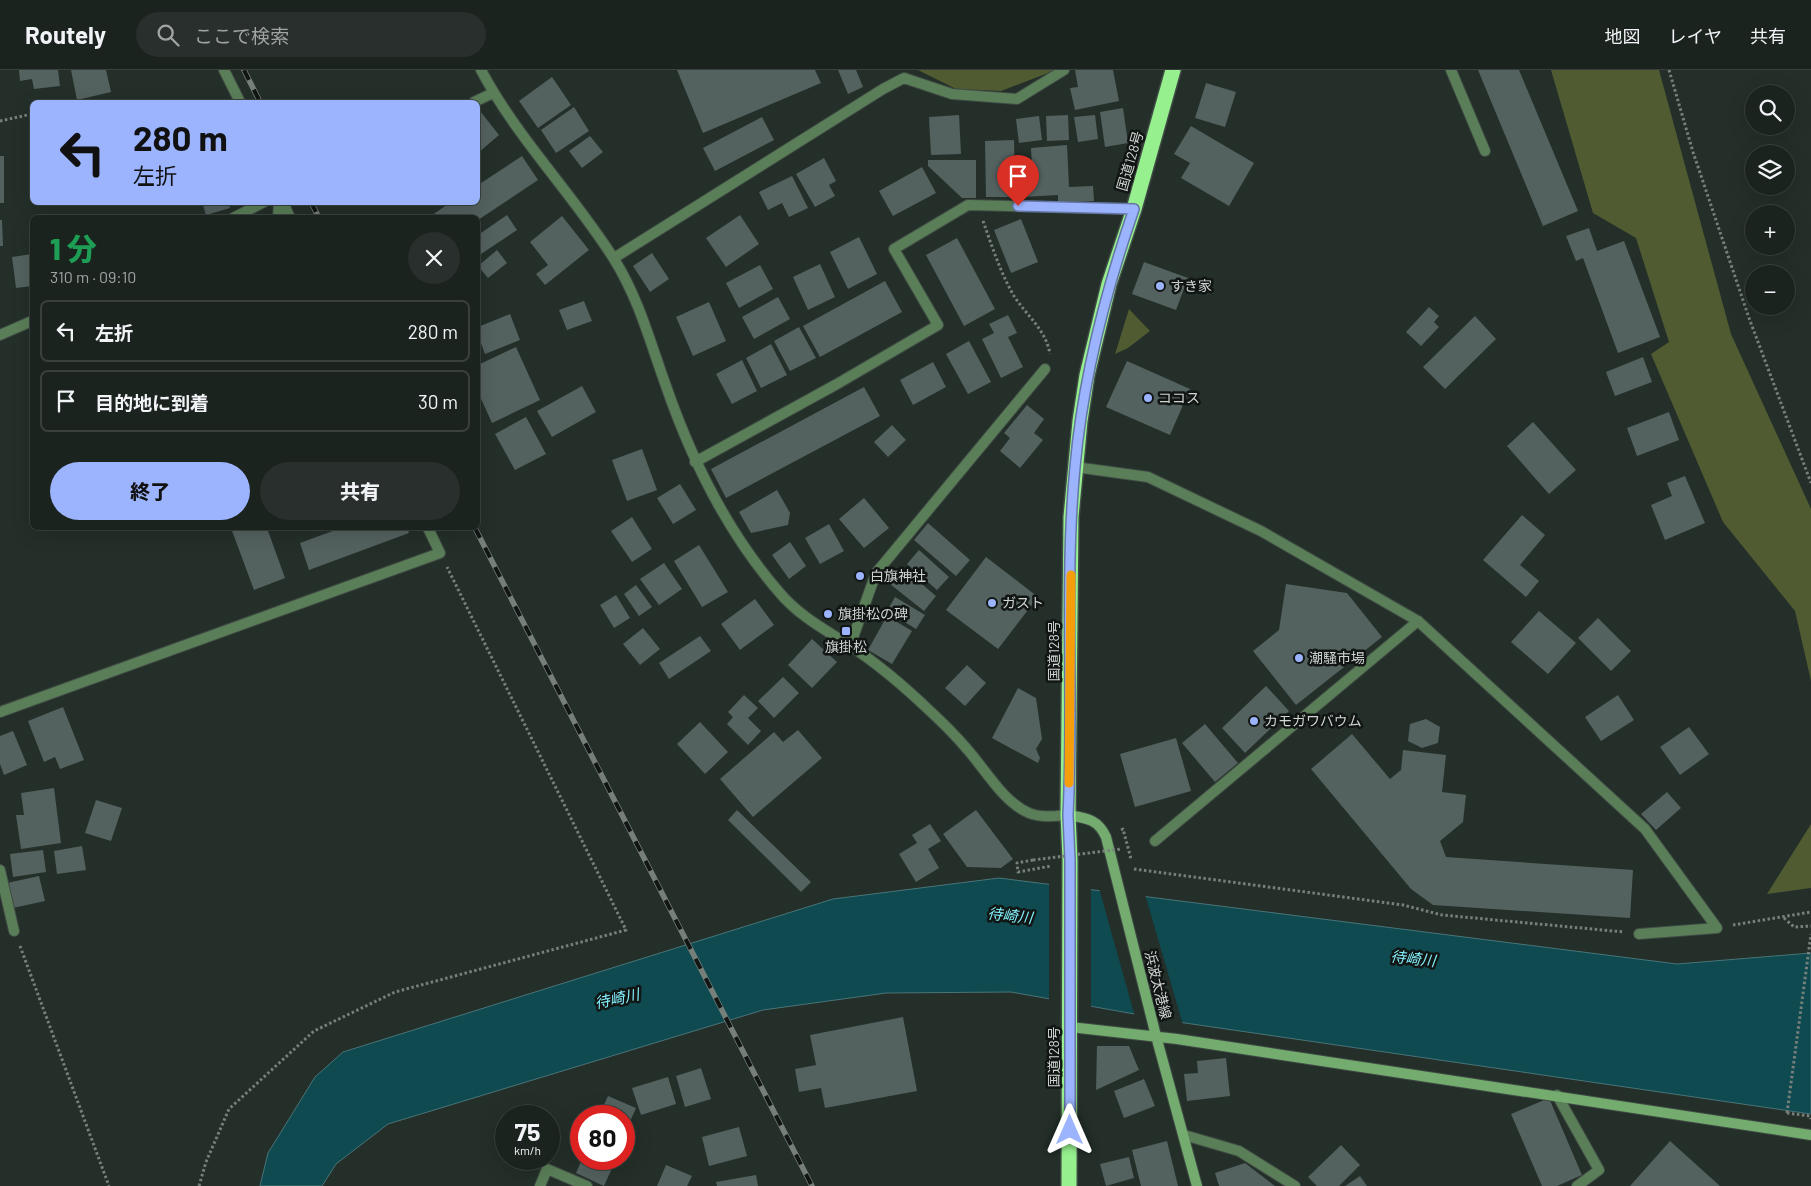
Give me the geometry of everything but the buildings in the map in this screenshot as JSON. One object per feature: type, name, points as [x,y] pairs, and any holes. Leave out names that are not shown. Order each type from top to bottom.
[{"type":"highway","name":"国道128号","points":[[1069,1186],[1070,860],[1068,815],[1071,526],[1075,467],[1086,376],[1096,330],[1134,209],[1173,70]]},
{"type":"street","points":[[224,70],[239,100]]},
{"type":"street","points":[[481,70],[493,93],[614,258],[641,310],[666,386],[695,462],[736,534],[778,591],[802,615],[850,646],[890,676],[929,710],[966,748],[1010,799],[1026,812],[1039,816],[1068,815]]},
{"type":"street","points":[[614,258],[883,89],[902,74],[952,94],[1017,99],[1064,70]]},
{"type":"street","points":[[1451,70],[1485,151]]},
{"type":"street","points":[[478,100],[493,93]]},
{"type":"street","points":[[240,215],[258,205]]},
{"type":"street","points":[[695,462],[838,384],[938,325],[894,249],[968,205],[1134,209]]},
{"type":"street","points":[[0,335],[30,322]]},
{"type":"street","points":[[850,646],[876,573],[1046,369]]},
{"type":"street","points":[[1075,467],[1148,476],[1261,531],[1418,621],[1645,829],[1718,928]]},
{"type":"street","points":[[0,712],[440,553],[429,530]]},
{"type":"street","points":[[1155,841],[1418,621]]},
{"type":"street","name":"浜波太港線","points":[[1068,815],[1094,820],[1102,828],[1114,866],[1152,1013],[1156,1036],[1198,1186]]},
{"type":"street","points":[[0,870],[14,931]]},
{"type":"street","points":[[1640,934],[1718,928]]},
{"type":"street","points":[[1070,1027],[1156,1036],[1557,1095],[1811,1135]]},
{"type":"street","points":[[1557,1095],[1599,1170],[1576,1186]]},
{"type":"street","points":[[1184,1135],[1239,1151],[1295,1186]]},
{"type":"street","points":[[540,1186],[547,1169],[587,1186]]},
{"type":"path","points":[[1669,70],[1693,152],[1749,318],[1811,483]]},
{"type":"path","points":[[0,121],[30,114]]},
{"type":"path","points":[[977,204],[1001,271],[1015,296],[1046,338],[1050,354],[1046,369]]},
{"type":"path","points":[[199,1186],[206,1162],[229,1109],[314,1031],[395,992],[626,930],[440,553]]},
{"type":"path","points":[[1053,866],[1018,872],[1017,863],[1121,849]]},
{"type":"path","points":[[1129,850],[1131,859]]},
{"type":"path","points":[[1134,869],[1403,905],[1442,914],[1640,934]]},
{"type":"path","points":[[1718,928],[1811,912]]},
{"type":"path","points":[[1784,918],[1794,927],[1811,926]]},
{"type":"path","points":[[14,931],[109,1186]]},
{"type":"path","points":[[1788,1113],[1811,934]]},
{"type":"green space","points":[[918,70],[1056,70],[1001,91],[956,89]]},
{"type":"green space","points":[[1551,70],[1659,70],[1731,334],[1811,509],[1811,681],[1795,611],[1723,522],[1651,354],[1669,342],[1636,238],[1593,213]]},
{"type":"green space","points":[[1129,309],[1150,331],[1128,348],[1115,354]]},
{"type":"green space","points":[[1811,824],[1811,888],[1767,894]]},
{"type":"water","name":"待崎川","points":[[999,878],[1677,964],[1811,953],[1811,1114],[1185,1023],[1011,992],[886,993],[763,1010],[388,1124],[336,1164],[322,1186],[260,1186],[268,1153],[315,1077],[343,1052],[833,899]]},
{"type":"pier","points":[[1049,882],[1091,887],[1091,1009],[1049,1001]]},
{"type":"pier","points":[[1099,888],[1145,894],[1183,1025],[1135,1017]]},
{"type":"railway","points":[[244,70],[259,100]]},
{"type":"railway","points":[[312,205],[318,215]]},
{"type":"railway","points":[[476,530],[812,1186]]},
{"type":"slow traffic","points":[[1069,783],[1071,575]]},
{"type":"place","name":"すき家","points":[[1160,286]]},
{"type":"place","name":"ココス","points":[[1148,398]]},
{"type":"place","name":"白旗神社","points":[[860,576]]},
{"type":"place","name":"ガスト","points":[[992,603]]},
{"type":"place","name":"旗掛松の碑","points":[[828,614]]},
{"type":"place","name":"旗掛松","points":[[846,631]]},
{"type":"place","name":"潮騒市場","points":[[1299,658]]},
{"type":"place","name":"カモガワバウム","points":[[1254,721]]},
{"type":"route","points":[[1018,206],[1134,209],[1096,330],[1086,376],[1075,467],[1071,564],[1068,815],[1070,860],[1070,1130]]}]
